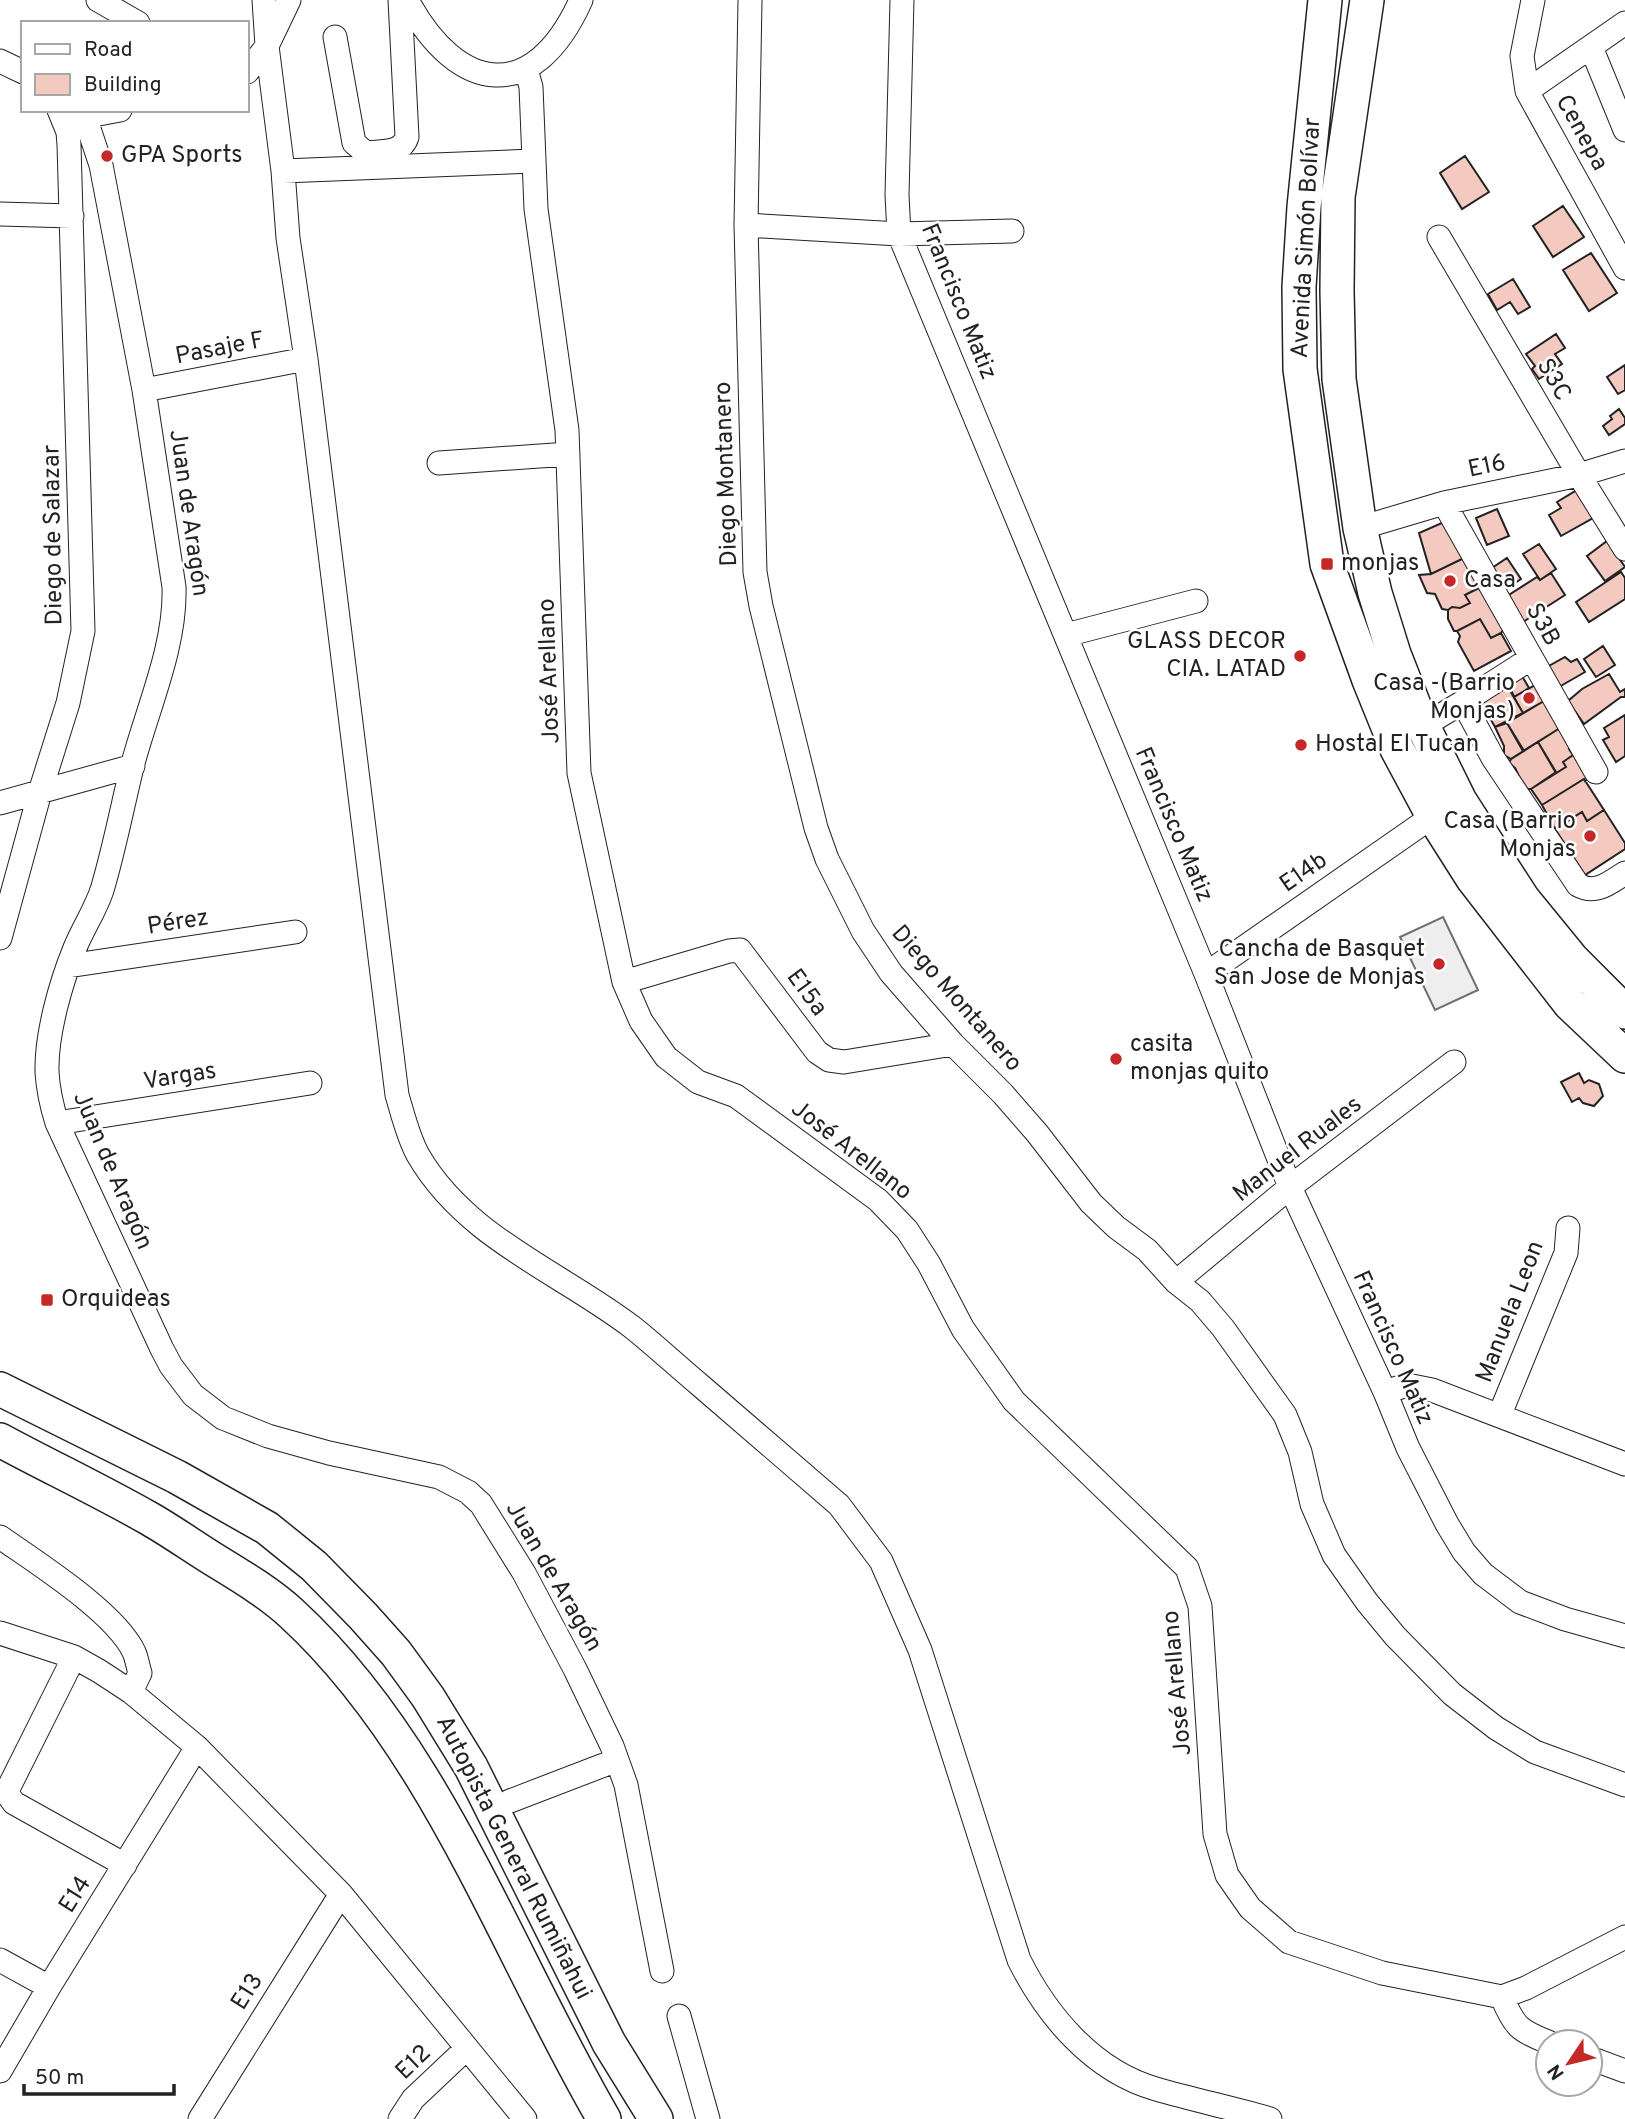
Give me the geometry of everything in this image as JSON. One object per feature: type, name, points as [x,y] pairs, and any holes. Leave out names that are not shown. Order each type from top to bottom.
[{"type":"highway","name":"Avenida Simón Bolívar","points":[[1325,0],[1299,287],[1300,369],[1327,564],[1397,749],[1433,816],[1473,879],[1561,993],[1625,1056]]},
{"type":"highway","name":"Avenida Simón Bolívar","points":[[1367,0],[1338,197],[1339,379],[1360,528],[1375,593],[1394,654],[1423,726],[1460,801],[1523,899],[1572,960],[1625,1012]]},
{"type":"highway","name":"Autopista General Rumiñahui","points":[[0,1389],[177,1477],[267,1528],[314,1566],[363,1616],[396,1653],[428,1697],[471,1767],[609,2043],[656,2119]]},
{"type":"highway","name":"Autopista General Rumiñahui","points":[[0,1440],[151,1520],[237,1574],[289,1612],[342,1665],[386,1720],[429,1790],[573,2066],[604,2119]]},
{"type":"street","points":[[98,0],[135,21]]},
{"type":"street","points":[[264,0],[267,46],[284,171],[288,237],[306,359],[397,1095],[404,1123],[418,1155],[440,1186],[468,1217],[504,1245],[549,1270],[632,1327],[839,1505],[857,1527],[881,1561],[920,1650],[1018,1960],[1032,1986],[1073,2038],[1093,2056],[1120,2074],[1154,2089],[1270,2119]]},
{"type":"street","points":[[248,71],[267,46],[289,0]]},
{"type":"street","points":[[335,37],[354,143],[366,153],[398,150],[405,144],[407,137],[400,0]]},
{"type":"street","points":[[407,0],[425,31],[452,57],[471,71],[492,76],[512,75],[540,61],[565,29],[582,0]]},
{"type":"street","name":"Diego Montanero","points":[[750,0],[746,225],[755,572],[816,828],[839,887],[863,931],[891,973],[1037,1133],[1091,1203],[1116,1227],[1147,1250],[1176,1282],[1200,1301],[1223,1328],[1284,1415],[1300,1452],[1312,1504],[1334,1555],[1395,1636],[1452,1694],[1496,1728],[1535,1752],[1625,1785]]},
{"type":"street","name":"Francisco Matiz","points":[[902,0],[897,195],[899,234],[1206,974],[1290,1187],[1385,1392],[1408,1448],[1464,1552],[1483,1574],[1506,1593],[1532,1608],[1625,1636]]},
{"type":"street","points":[[1527,91],[1522,56],[1534,0]]},
{"type":"street","name":"Cenepa","points":[[1625,23],[1527,91],[1625,268]]},
{"type":"street","points":[[1591,47],[1625,130]]},
{"type":"street","points":[[0,61],[21,71]]},
{"type":"street","name":"José Arellano","points":[[526,69],[531,87],[536,209],[568,454],[579,773],[624,982],[641,1021],[666,1056],[698,1082],[736,1096],[878,1200],[907,1230],[929,1264],[963,1329],[1014,1401],[1187,1568],[1200,1606],[1215,1834],[1227,1875],[1250,1908],[1289,1942],[1346,1963],[1382,1973],[1502,1997]]},
{"type":"street","points":[[70,116],[103,112]]},
{"type":"street","name":"Diego de Salazar","points":[[0,938],[68,702],[83,631],[68,132],[70,116]]},
{"type":"street","name":"Juan de Aragón","points":[[70,116],[102,165],[144,390],[175,605],[172,629],[132,766],[102,891],[68,967],[58,999],[48,1057],[51,1104],[57,1123],[162,1349],[182,1382],[208,1407],[238,1425],[329,1453],[439,1477],[468,1492],[487,1512],[524,1573],[575,1669],[617,1760],[629,1797],[662,1971]]},
{"type":"street","points":[[284,171],[534,161]]},
{"type":"street","points":[[0,214],[72,216]]},
{"type":"street","points":[[746,225],[899,234],[1012,231]]},
{"type":"street","name":"S3C","points":[[1439,237],[1578,475],[1625,549]]},
{"type":"street","name":"Pasaje F","points":[[144,390],[306,359]]},
{"type":"street","points":[[439,463],[568,454]]},
{"type":"street","name":"E16","points":[[1360,528],[1444,503],[1578,475],[1625,461]]},
{"type":"street","name":"S3B","points":[[1444,503],[1596,772]]},
{"type":"street","points":[[1066,635],[1196,601]]},
{"type":"street","points":[[1423,726],[1530,659]]},
{"type":"street","points":[[1463,702],[1493,758],[1578,885],[1586,890],[1595,890],[1625,873]]},
{"type":"street","points":[[0,803],[132,766]]},
{"type":"street","name":"E14b","points":[[1206,974],[1433,816]]},
{"type":"street","name":"Pérez","points":[[68,967],[295,932]]},
{"type":"street","name":"E15a","points":[[624,982],[740,950],[817,1052],[829,1060],[845,1062],[953,1044]]},
{"type":"street","name":"Manuel Ruales","points":[[1176,1282],[1290,1187],[1454,1062]]},
{"type":"street","name":"Vargas","points":[[57,1123],[310,1083]]},
{"type":"street","name":"Manuela Leon","points":[[1500,1414],[1566,1253],[1568,1228]]},
{"type":"street","points":[[1385,1392],[1407,1385],[1419,1387],[1500,1414],[1625,1464]]},
{"type":"street","points":[[0,1537],[68,1585],[101,1612],[118,1631],[134,1652],[140,1673],[131,1692]]},
{"type":"street","points":[[0,1633],[74,1657],[131,1692],[197,1747],[341,1894],[525,2119]]},
{"type":"street","points":[[74,1657],[9,1787],[8,1795],[14,1802],[125,1865]]},
{"type":"street","name":"E14","points":[[0,2071],[197,1747]]},
{"type":"street","points":[[510,1801],[617,1760]]},
{"type":"street","name":"E13","points":[[201,2119],[341,1894]]},
{"type":"street","points":[[1534,2036],[1511,2020],[1502,1997],[1526,1988],[1625,1937]]},
{"type":"street","points":[[0,1960],[49,1987]]},
{"type":"street","points":[[678,2016],[708,2119]]},
{"type":"street","name":"E12","points":[[400,2119],[413,2099],[467,2048]]},
{"type":"street","points":[[1604,2063],[1625,2071]]},
{"type":"shaded area","name":"Cancha de Basquet San Jose de Monjas","points":[[1443,917],[1478,990],[1435,1010],[1400,937]]},
{"type":"building","points":[[1465,156],[1489,192],[1462,209],[1440,173]]},
{"type":"building","points":[[1563,206],[1584,237],[1553,257],[1533,226]]},
{"type":"building","points":[[1591,253],[1617,293],[1589,311],[1563,270]]},
{"type":"building","points":[[1513,279],[1530,307],[1518,314],[1510,302],[1497,310],[1488,294]]},
{"type":"building","points":[[1556,334],[1565,348],[1555,354],[1562,364],[1539,379],[1532,369],[1535,366],[1526,354]]},
{"type":"building","points":[[1625,365],[1625,390],[1618,394],[1607,377]]},
{"type":"building","points":[[1619,409],[1625,418],[1625,424],[1609,435],[1603,426]]},
{"type":"building","points":[[1577,490],[1593,518],[1561,536],[1549,515],[1561,508],[1557,502]]},
{"type":"building","points":[[1497,509],[1509,536],[1487,545],[1476,518]]},
{"type":"building","name":"Casa","points":[[1444,522],[1464,558],[1431,574],[1419,533]]},
{"type":"building","points":[[1607,541],[1625,567],[1605,581],[1587,556]]},
{"type":"building","points":[[1539,544],[1556,569],[1540,580],[1523,554]]},
{"type":"building","name":"Casa","points":[[1464,558],[1481,587],[1465,595],[1470,603],[1460,608],[1442,609],[1435,594],[1427,593],[1419,575],[1431,574]]},
{"type":"building","points":[[1507,558],[1521,579],[1506,589],[1492,568]]},
{"type":"building","points":[[1621,572],[1625,578],[1625,599],[1589,622],[1576,602]]},
{"type":"building","points":[[1551,573],[1565,595],[1520,624],[1504,598],[1537,577],[1540,580]]},
{"type":"building","name":"Casa","points":[[1486,584],[1507,625],[1501,633],[1491,638],[1480,619],[1454,631],[1448,619],[1448,610],[1470,603],[1465,595]]},
{"type":"building","name":"Casa","points":[[1480,619],[1491,638],[1501,633],[1511,651],[1474,671],[1458,642],[1460,636],[1457,631]]},
{"type":"building","points":[[1603,646],[1615,665],[1596,677],[1584,659]]},
{"type":"building","points":[[1565,657],[1571,662],[1577,659],[1585,672],[1559,687],[1547,667]]},
{"type":"building","points":[[1519,671],[1529,688],[1514,697],[1509,685]]},
{"type":"building","points":[[1609,674],[1620,692],[1625,689],[1625,697],[1621,697],[1584,724],[1568,701],[1582,689]]},
{"type":"building","name":"Casa -(Barrio Monjas)","points":[[1537,684],[1544,701],[1523,713],[1514,697]]},
{"type":"building","points":[[1509,685],[1523,713],[1495,727],[1478,697]]},
{"type":"building","points":[[1544,701],[1560,728],[1523,751],[1507,723]]},
{"type":"building","points":[[1625,715],[1625,756],[1616,762],[1603,740],[1609,737],[1604,728]]},
{"type":"building","points":[[1507,723],[1524,751],[1511,759],[1504,755],[1504,746],[1495,727]]},
{"type":"building","points":[[1560,728],[1572,747],[1569,749],[1573,755],[1563,762],[1566,767],[1556,773],[1538,742]]},
{"type":"building","points":[[1538,742],[1556,772],[1531,789],[1525,789],[1515,768],[1509,763]]},
{"type":"building","points":[[1573,755],[1577,756],[1590,778],[1542,805],[1531,789],[1566,767],[1563,762]]},
{"type":"building","points":[[1584,779],[1604,810],[1587,821],[1582,812],[1555,829],[1542,805]]},
{"type":"building","name":"Casa (Barrio Monjas","points":[[1604,810],[1625,843],[1625,849],[1585,875],[1555,829],[1582,812],[1587,821]]},
{"type":"building","points":[[1579,1073],[1584,1083],[1589,1080],[1599,1084],[1603,1096],[1594,1106],[1583,1103],[1579,1098],[1572,1102],[1561,1082]]},
{"type":"place","name":"GPA Sports","points":[[107,156]]},
{"type":"place","name":"monjas","points":[[1327,564]]},
{"type":"place","name":"Casa","points":[[1450,581]]},
{"type":"place","name":"GLASS DECOR CIA. LATAD","points":[[1300,656]]},
{"type":"place","name":"Casa -(Barrio Monjas)","points":[[1529,698]]},
{"type":"place","name":"Hostal El Tucan","points":[[1301,745]]},
{"type":"place","name":"Casa (Barrio Monjas","points":[[1590,836]]},
{"type":"place","name":"Cancha de Basquet San Jose de Monjas","points":[[1439,964]]},
{"type":"place","name":"casita monjas quito","points":[[1116,1059]]},
{"type":"place","name":"Orquideas","points":[[47,1300]]}]
